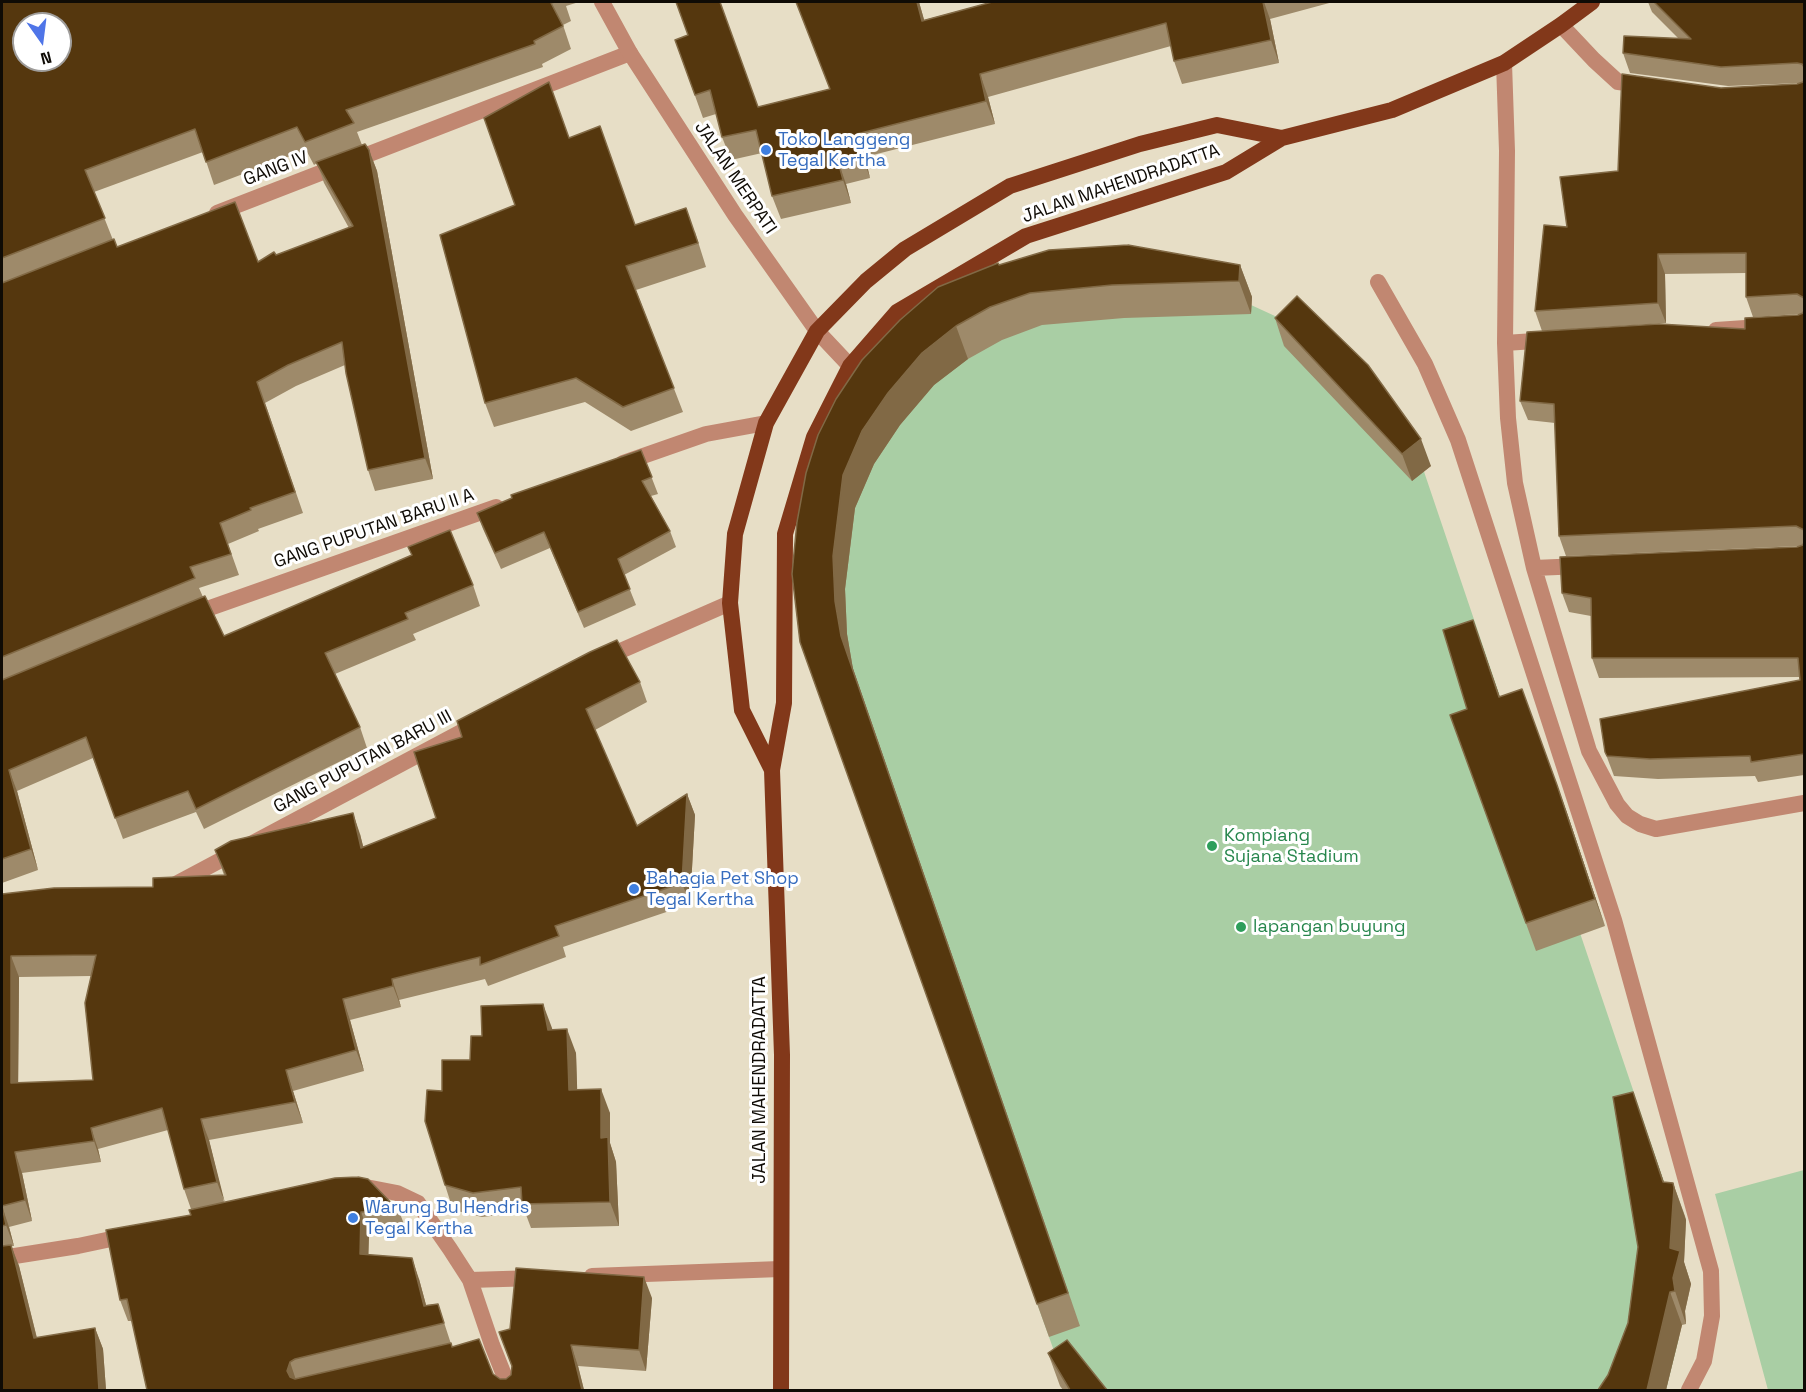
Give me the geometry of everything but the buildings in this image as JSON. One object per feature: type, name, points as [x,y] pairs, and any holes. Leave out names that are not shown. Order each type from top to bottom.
[{"type":"highway","name":"JALAN MAHENDRADATTA","points":[[781,1390],[782,1055],[772,770],[783,703],[785,534],[814,437],[850,366],[897,312],[1026,236],[1226,172],[1282,138],[1392,110],[1504,63],[1592,2]]},
{"type":"highway","name":"JALAN MAHENDRADATTA","points":[[772,770],[742,710],[729,603],[735,534],[766,423],[817,331],[866,281],[905,249],[1010,186],[1140,144],[1217,125],[1282,138]]},
{"type":"street","name":"JALAN MERPATI","points":[[602,2],[630,53],[735,215],[817,331],[850,366]]},
{"type":"street","points":[[1561,25],[1618,82],[1662,88]]},
{"type":"street","name":"GANG IV","points":[[198,220],[630,53]]},
{"type":"street","points":[[1504,63],[1505,342],[1508,418],[1515,483],[1534,568],[1589,751],[1617,804],[1627,816],[1640,824],[1656,829],[1804,803]]},
{"type":"street","points":[[1378,282],[1425,364],[1458,440],[1614,920],[1711,1271],[1712,1316],[1704,1361],[1689,1390]]},
{"type":"street","points":[[1703,331],[1804,324]]},
{"type":"street","points":[[1505,342],[1570,339]]},
{"type":"street","points":[[608,468],[706,434],[766,423]]},
{"type":"street","name":"GANG PUPUTAN BARU II A","points":[[178,620],[220,603],[510,502]]},
{"type":"street","points":[[1534,568],[1593,565]]},
{"type":"street","points":[[583,668],[729,603]]},
{"type":"street","name":"GANG PUPUTAN BARU III","points":[[159,888],[170,887],[498,712]]},
{"type":"street","points":[[341,1188],[366,1187],[397,1193],[417,1203],[470,1280],[487,1347],[510,1390]]},
{"type":"street","points":[[2,1258],[78,1246],[146,1231]]},
{"type":"street","points":[[577,1276],[780,1269]]},
{"type":"street","points":[[470,1280],[553,1277]]},
{"type":"green space","name":"Kompiang Sujana Stadium","points":[[1225,293],[1301,328],[1415,445],[1675,1214],[1682,1284],[1679,1338],[1666,1390],[1068,1390],[812,675],[817,505],[999,300]]},
{"type":"green space","points":[[1804,1170],[1804,1390],[1768,1390],[1715,1194]]},
{"type":"place","name":"Toko Langgeng Tegal Kertha","points":[[766,150]]},
{"type":"place","name":"Kompiang Sujana Stadium","points":[[1212,846]]},
{"type":"place","name":"Bahagia Pet Shop Tegal Kertha","points":[[634,889]]},
{"type":"place","name":"lapangan buyung","points":[[1241,927]]},
{"type":"place","name":"Warung Bu Hendris Tegal Kertha","points":[[353,1218]]}]
